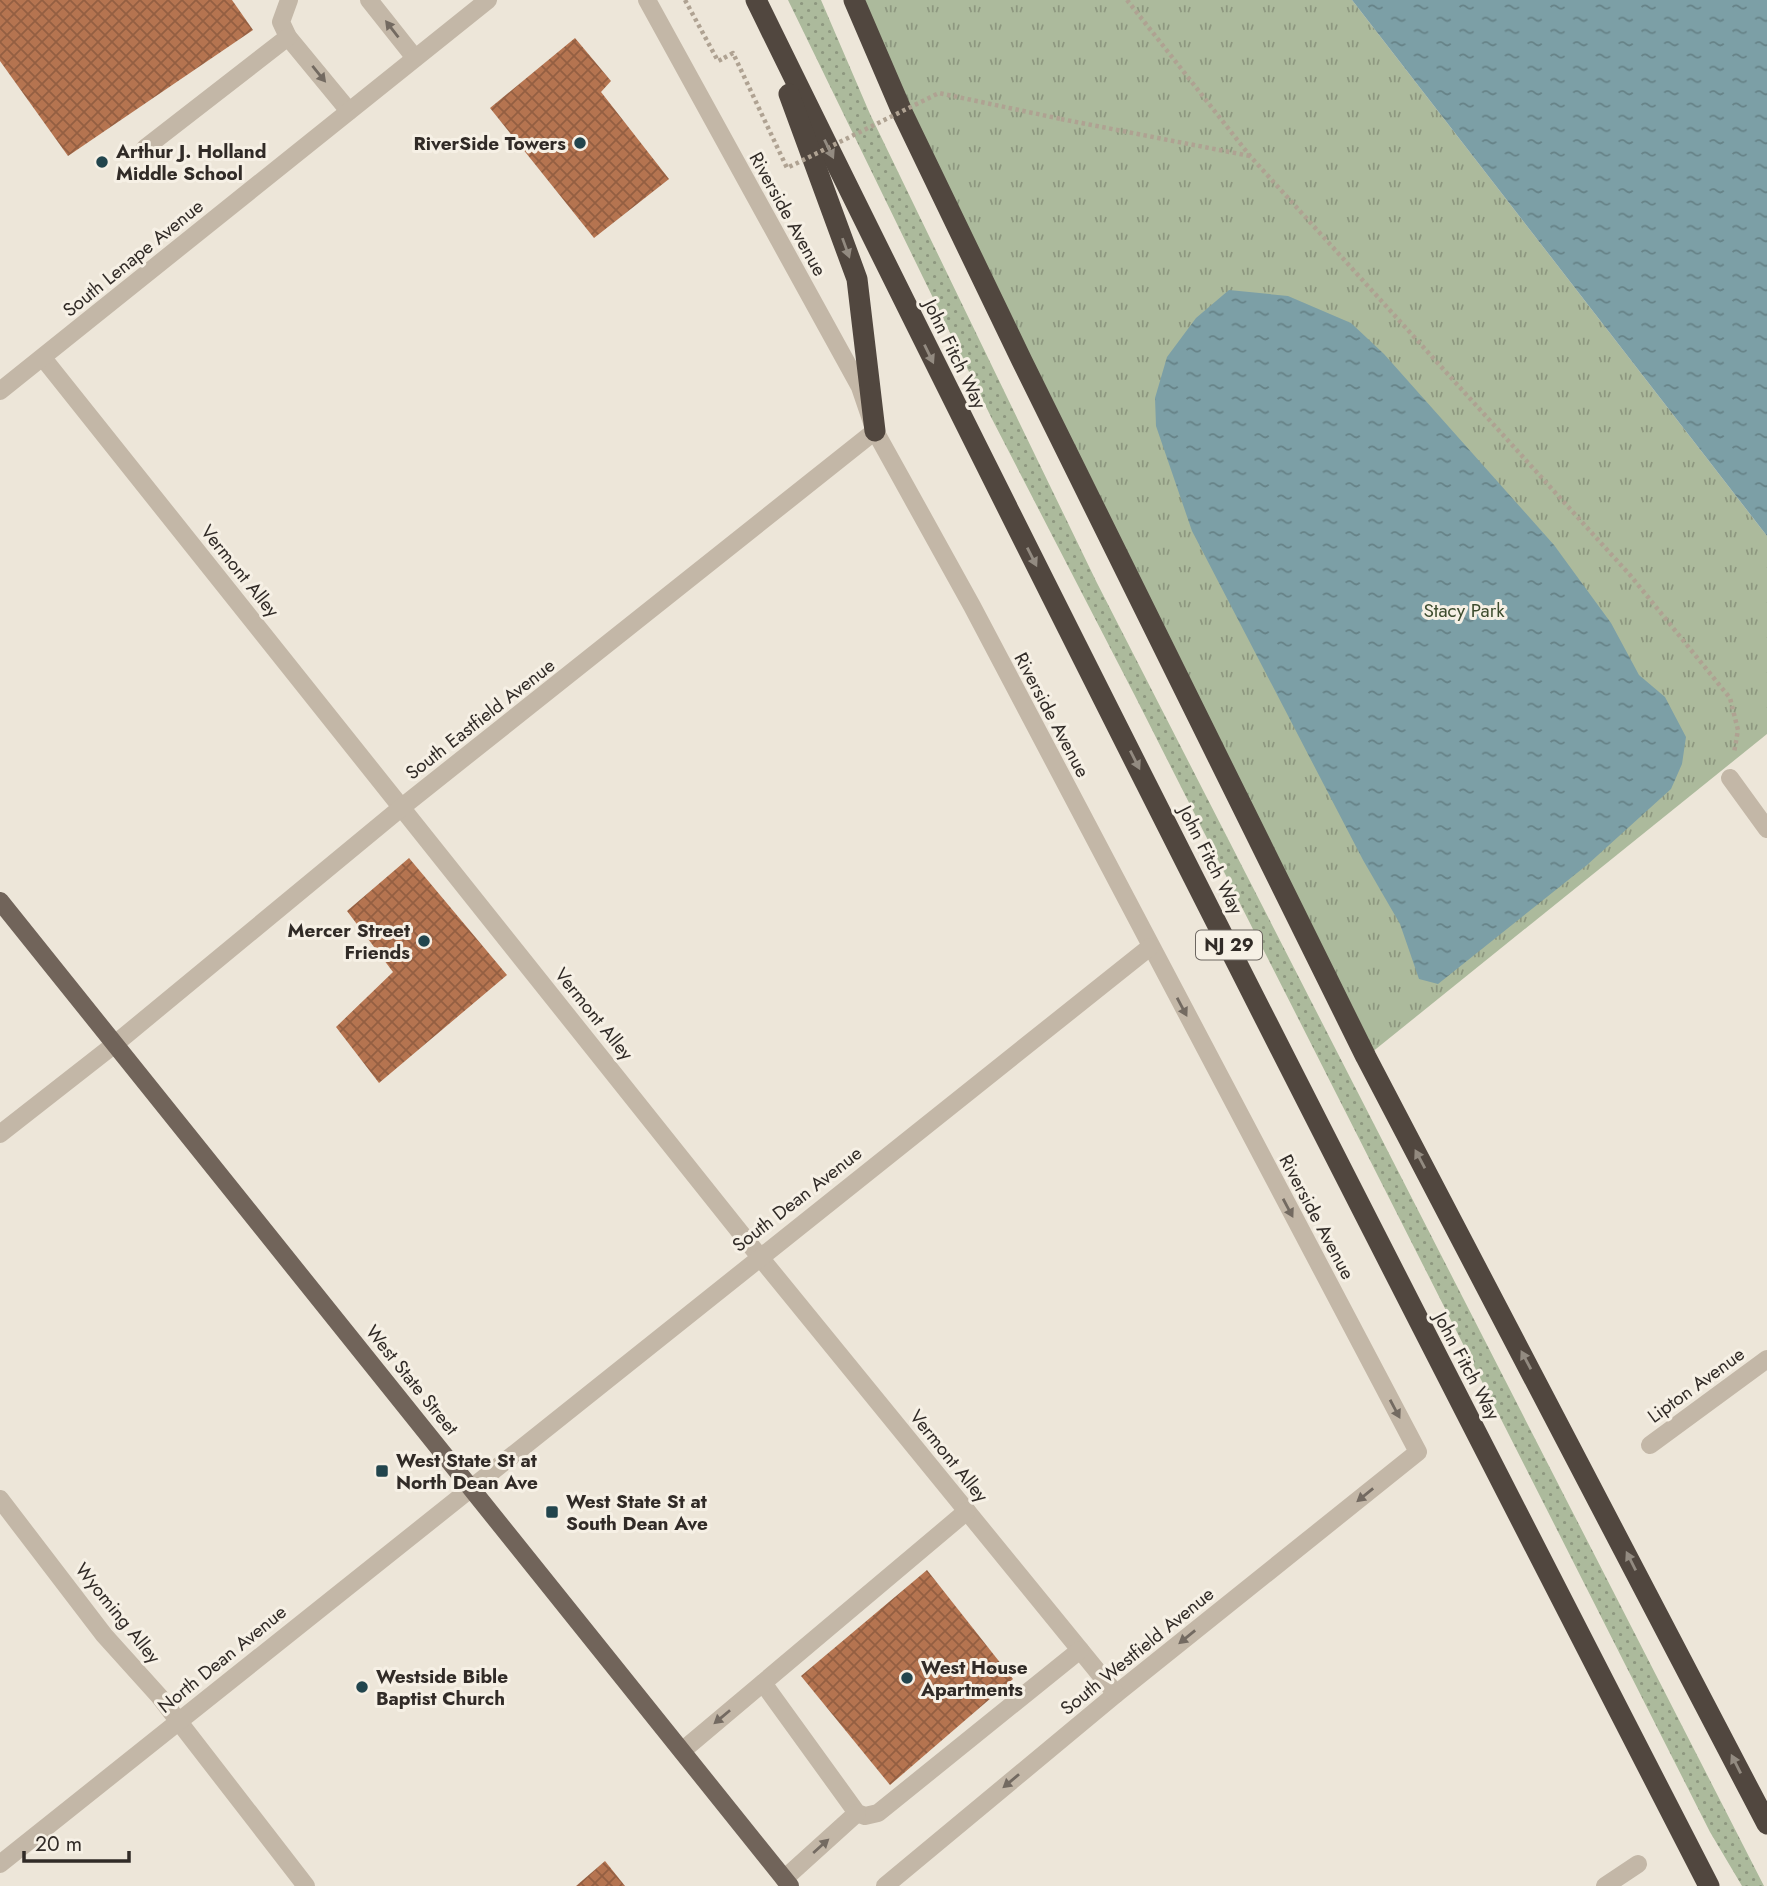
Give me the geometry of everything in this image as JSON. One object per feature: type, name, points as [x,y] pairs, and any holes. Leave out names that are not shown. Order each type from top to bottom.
[{"type":"highway","points":[[756,0],[857,279],[875,431]]},
{"type":"highway","name":"John Fitch Way","points":[[756,0],[944,383],[1395,1277],[1709,1886]]},
{"type":"highway","points":[[854,0],[903,114],[1016,349],[1366,1057],[1767,1824]]},
{"type":"main road","name":"West State Street","points":[[0,901],[787,1882]]},
{"type":"street","points":[[289,0],[281,22],[288,37],[349,111]]},
{"type":"street","points":[[369,0],[415,58]]},
{"type":"street","name":"South Lenape Avenue","points":[[0,391],[488,0]]},
{"type":"street","name":"Riverside Avenue","points":[[647,0],[860,387],[875,431],[972,606],[1418,1452]]},
{"type":"street","points":[[145,148],[288,37]]},
{"type":"street","name":"Vermont Alley","points":[[43,358],[759,1256],[1116,1694]]},
{"type":"street","name":"South Eastfield Avenue","points":[[0,1134],[115,1044],[402,807],[875,431]]},
{"type":"street","points":[[1730,778],[1767,829]]},
{"type":"street","name":"South Dean Avenue","points":[[470,1486],[1150,947]]},
{"type":"street","name":"Lipton Avenue","points":[[1650,1445],[1767,1359]]},
{"type":"street","name":"South Westfield Avenue","points":[[885,1886],[1116,1694],[1418,1452]]},
{"type":"street","name":"North Dean Avenue","points":[[0,1864],[470,1486]]},
{"type":"street","name":"Wyoming Alley","points":[[0,1499],[104,1635],[178,1721],[306,1886]]},
{"type":"street","points":[[682,1751],[967,1511]]},
{"type":"street","points":[[763,1684],[857,1813],[865,1816],[878,1813],[1080,1650]]},
{"type":"street","points":[[787,1882],[857,1813]]},
{"type":"street","points":[[1605,1886],[1637,1864]]},
{"type":"path","points":[[685,0],[718,61],[733,53],[787,168],[939,93],[1250,156]]},
{"type":"path","points":[[1127,0],[1250,156],[1630,575],[1730,698],[1738,730],[1730,778]]},
{"type":"green space","points":[[788,0],[821,0],[870,114],[1097,583],[1764,1886],[1742,1886],[1710,1832],[992,419]]},
{"type":"green space","name":"Stacy Park","points":[[853,0],[1352,0],[1767,536],[1767,734],[1366,1057]]},
{"type":"water","points":[[1352,0],[1767,0],[1767,536]]},
{"type":"water","points":[[1229,290],[1288,296],[1351,323],[1384,354],[1554,545],[1611,623],[1639,675],[1665,697],[1686,737],[1682,764],[1671,789],[1587,865],[1438,984],[1419,979],[1400,924],[1363,860],[1192,531],[1156,426],[1155,398],[1167,357],[1196,318]]},
{"type":"building","points":[[0,0],[232,0],[253,30],[68,156],[0,61]]},
{"type":"building","name":"RiverSide Towers","points":[[575,38],[611,81],[601,92],[669,179],[594,238],[490,108]]},
{"type":"building","name":"Mercer Street Friends","points":[[409,858],[507,975],[379,1083],[336,1027],[393,972],[347,911]]},
{"type":"building","name":"West House Apartments","points":[[927,1570],[1013,1679],[890,1785],[801,1676]]},
{"type":"building","points":[[605,1861],[625,1886],[576,1886]]},
{"type":"place","name":"RiverSide Towers","points":[[580,143]]},
{"type":"place","name":"Arthur J. Holland Middle School","points":[[102,162]]},
{"type":"place","name":"Mercer Street Friends","points":[[424,941]]},
{"type":"place","name":"West State St at North Dean Ave","points":[[382,1471]]},
{"type":"place","name":"West State St at South Dean Ave","points":[[552,1512]]},
{"type":"place","name":"West House Apartments","points":[[907,1678]]},
{"type":"place","name":"Westside Bible Baptist Church","points":[[362,1687]]}]
